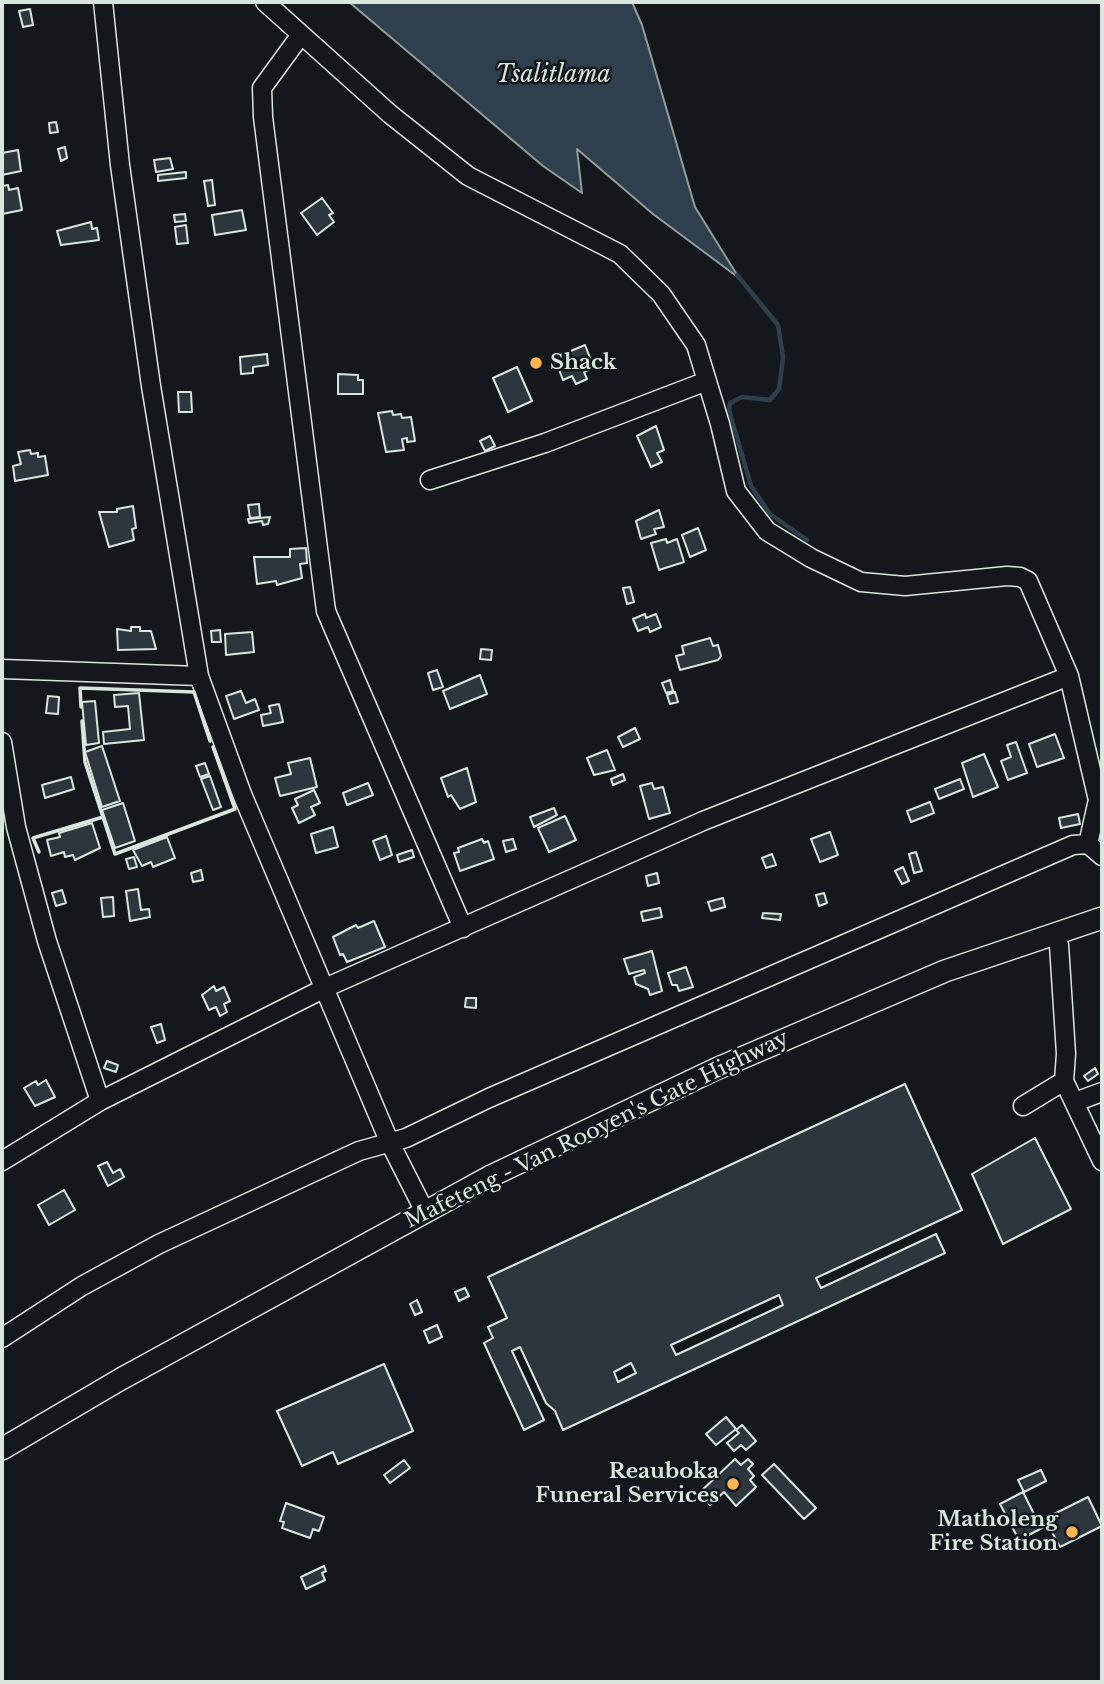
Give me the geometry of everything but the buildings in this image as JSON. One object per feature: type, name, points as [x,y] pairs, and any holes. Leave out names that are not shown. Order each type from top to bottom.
[{"type":"main road","name":"Mafeteng - Van Rooyen's Gate Highway","points":[[2,1449],[121,1379],[424,1210],[716,1069],[945,971],[1102,918]]},
{"type":"street","points":[[103,2],[120,165],[147,358],[199,676],[243,794],[327,987],[389,1141],[424,1210]]},
{"type":"street","points":[[2,1338],[82,1286],[159,1244],[359,1151],[406,1138],[489,1098],[1005,872],[1073,845],[1095,850],[1098,800],[1069,676],[1028,581],[1020,576],[905,586],[861,582],[811,558],[766,531],[736,491],[696,345],[661,295],[620,254],[468,176],[300,36],[265,2]]},
{"type":"street","points":[[300,36],[262,88],[263,117],[326,611],[463,928]]},
{"type":"street","points":[[430,480],[545,443],[707,381]]},
{"type":"street","points":[[2,669],[199,676]]},
{"type":"street","points":[[2,1161],[100,1101],[327,987],[703,821],[1069,676]]},
{"type":"street","points":[[2,742],[16,827],[47,941],[100,1101]]},
{"type":"street","points":[[1055,936],[1059,945],[1066,1054],[1064,1082],[1102,1161]]},
{"type":"street","points":[[1023,1107],[1064,1082]]},
{"type":"street","points":[[1075,1102],[1102,1092]]},
{"type":"water","name":"Tsalitlama","points":[[349,2],[632,2],[642,25],[695,207],[739,278],[653,214],[577,149],[582,193],[543,166]]},
{"type":"waterway","points":[[737,275],[778,325],[783,357],[779,389],[770,400],[742,397],[730,403],[729,410],[751,486],[770,514],[807,540]]},
{"type":"wall","points":[[81,707],[80,688],[194,692],[210,741]]},
{"type":"wall","points":[[82,721],[85,762],[115,854],[235,809],[213,747]]},
{"type":"wall","points":[[39,852],[33,838],[103,817]]},
{"type":"place","name":"Shack","points":[[536,363]]},
{"type":"place","name":"Reauboka Funeral Services","points":[[733,1484]]},
{"type":"place","name":"Matholeng Fire Station","points":[[1072,1532]]}]
